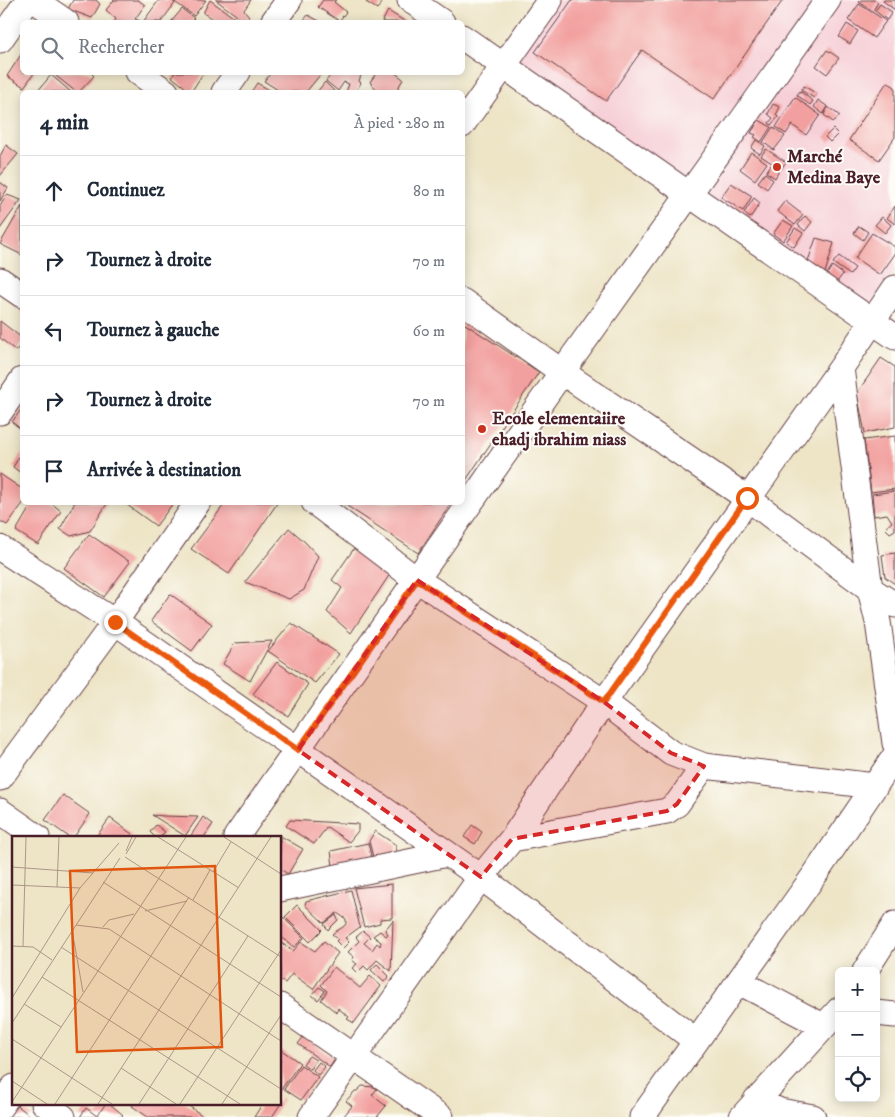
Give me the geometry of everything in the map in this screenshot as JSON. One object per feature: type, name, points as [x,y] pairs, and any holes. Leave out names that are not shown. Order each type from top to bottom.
[{"type":"street","points":[[0,40],[28,0]]},
{"type":"street","points":[[34,0],[63,20]]},
{"type":"street","points":[[274,20],[289,0]]},
{"type":"street","points":[[410,0],[439,20]]},
{"type":"street","points":[[465,121],[550,0]]},
{"type":"street","points":[[237,836],[562,372],[828,0]]},
{"type":"street","points":[[465,39],[690,193],[895,337]]},
{"type":"street","points":[[142,75],[163,90]]},
{"type":"street","points":[[225,90],[236,75]]},
{"type":"street","points":[[0,280],[20,294]]},
{"type":"street","points":[[311,1117],[480,878],[512,839],[604,702],[841,368],[895,288]]},
{"type":"street","points":[[465,303],[562,372],[747,498],[870,589],[895,605]]},
{"type":"street","points":[[841,368],[870,589],[878,622],[895,743]]},
{"type":"street","points":[[0,412],[20,383]]},
{"type":"street","points":[[0,778],[115,622],[196,505]]},
{"type":"street","points":[[318,505],[417,580],[604,702],[671,753],[704,766],[875,786]]},
{"type":"street","points":[[0,548],[115,622],[447,854],[696,1041]]},
{"type":"street","points":[[642,1117],[816,873],[895,756]]},
{"type":"street","points":[[512,839],[667,811],[677,804],[704,766]]},
{"type":"street","points":[[0,811],[36,836]]},
{"type":"street","points":[[281,889],[447,854]]},
{"type":"street","points":[[867,967],[895,924]]},
{"type":"street","points":[[739,982],[835,1014],[749,1108]]},
{"type":"street","points":[[281,1007],[441,1117]]},
{"type":"street","points":[[880,1013],[895,1015]]},
{"type":"street","points":[[0,1073],[12,1081]]},
{"type":"street","points":[[0,1107],[12,1090]]},
{"type":"street","points":[[45,1104],[64,1117]]},
{"type":"street","points":[[749,1108],[813,1117]]},
{"type":"highlighted area","points":[[417,580],[604,702],[671,753],[704,766],[677,804],[667,811],[512,839],[481,877],[298,750]]},
{"type":"shaded area","name":"Marché Medina Baye","points":[[556,0],[895,0],[895,271],[869,309],[510,68]]},
{"type":"building","points":[[73,0],[96,0],[100,4],[92,18],[68,9]]},
{"type":"building","points":[[114,0],[138,0],[145,5],[135,19],[138,20],[115,20],[106,10]]},
{"type":"building","points":[[159,0],[171,0],[175,3],[162,20],[144,20]]},
{"type":"building","points":[[172,0],[206,0],[194,16]]},
{"type":"building","points":[[210,0],[237,20],[212,20],[203,13]]},
{"type":"building","points":[[216,0],[251,0],[244,10],[249,16],[246,20],[242,20]]},
{"type":"building","points":[[323,0],[336,0],[334,2],[346,12],[340,20],[338,20],[318,7]]},
{"type":"building","points":[[369,0],[380,0],[383,2],[377,9],[366,2]]},
{"type":"building","points":[[572,0],[783,0],[714,99],[642,50],[606,101],[535,52]]},
{"type":"building","points":[[861,0],[875,0],[878,2],[873,11],[859,2]]},
{"type":"building","points":[[895,0],[895,10],[883,1]]},
{"type":"building","points":[[859,4],[886,21],[874,38],[848,20]]},
{"type":"building","points":[[880,4],[892,12],[887,20],[875,11]]},
{"type":"building","points":[[182,9],[194,18],[192,20],[173,20]]},
{"type":"building","points":[[388,11],[403,20],[383,20]]},
{"type":"building","points":[[308,15],[317,20],[304,20]]},
{"type":"building","points":[[847,24],[858,31],[850,44],[839,37]]},
{"type":"building","points":[[827,50],[839,58],[827,74],[816,66]]},
{"type":"building","points":[[20,56],[20,75],[33,75],[24,87],[7,76]]},
{"type":"building","points":[[51,75],[69,90],[39,90]]},
{"type":"building","points":[[55,75],[94,76],[81,90],[74,90]]},
{"type":"building","points":[[173,75],[202,75],[192,90],[188,90],[172,77]]},
{"type":"building","points":[[269,75],[320,75],[308,90],[278,90],[264,81]]},
{"type":"building","points":[[331,75],[361,75],[359,81],[361,83],[356,90],[347,90],[349,84],[344,82],[337,90],[326,81]]},
{"type":"building","points":[[375,75],[398,75],[403,79],[397,90],[377,90],[370,82]]},
{"type":"building","points":[[325,82],[333,90],[319,90]]},
{"type":"building","points":[[887,82],[895,87],[895,137],[879,160],[849,140]]},
{"type":"building","points":[[257,83],[269,90],[252,90]]},
{"type":"building","points":[[804,86],[817,94],[814,98],[801,90]]},
{"type":"building","points":[[800,91],[813,101],[810,105],[797,95]]},
{"type":"building","points":[[795,97],[820,115],[806,135],[792,125],[786,134],[776,127]]},
{"type":"building","points":[[818,100],[828,107],[823,114],[814,107]]},
{"type":"building","points":[[773,104],[780,107],[776,115],[778,117],[771,125],[769,123],[773,118],[768,114]]},
{"type":"building","points":[[828,107],[840,116],[833,122],[824,115]]},
{"type":"building","points":[[759,120],[771,127],[761,142],[754,137],[756,135],[751,133]]},
{"type":"building","points":[[773,127],[785,136],[774,150],[763,142]]},
{"type":"building","points":[[833,129],[838,134],[830,142],[825,137]]},
{"type":"building","points":[[756,140],[765,146],[760,154],[751,148]]},
{"type":"building","points":[[6,145],[18,154],[0,176],[0,156]]},
{"type":"building","points":[[766,149],[786,162],[781,169],[761,156]]},
{"type":"building","points":[[751,152],[767,163],[755,180],[740,169]]},
{"type":"building","points":[[771,165],[779,171],[775,178],[766,172]]},
{"type":"building","points":[[765,173],[773,180],[767,189],[758,182]]},
{"type":"building","points":[[0,182],[8,188],[0,201]]},
{"type":"building","points":[[731,183],[752,196],[743,211],[721,197]]},
{"type":"building","points":[[7,195],[20,200],[0,229],[0,206]]},
{"type":"building","points":[[754,198],[760,203],[750,218],[744,213]]},
{"type":"building","points":[[785,201],[803,215],[795,225],[777,211]]},
{"type":"building","points":[[895,206],[895,224],[887,218]]},
{"type":"building","points":[[20,209],[20,254],[0,244]]},
{"type":"building","points":[[805,216],[812,222],[805,231],[798,225]]},
{"type":"building","points":[[882,217],[891,225],[885,233],[875,225]]},
{"type":"building","points":[[783,220],[793,226],[783,241],[773,234]]},
{"type":"building","points":[[859,226],[868,232],[863,240],[854,233]]},
{"type":"building","points":[[795,228],[803,233],[794,247],[786,242]]},
{"type":"building","points":[[872,233],[895,247],[895,254],[880,275],[855,258]]},
{"type":"building","points":[[816,238],[834,243],[825,273],[806,267]]},
{"type":"building","points":[[839,256],[855,268],[850,275],[833,263]]},
{"type":"building","points":[[832,266],[843,274],[834,286],[824,279]]},
{"type":"building","points":[[0,321],[20,336],[20,346],[16,351],[0,338]]},
{"type":"building","name":"Ecole elementaiire ehadj ibrahim niass","points":[[465,324],[539,372],[465,482]]},
{"type":"building","points":[[881,358],[895,367],[895,427],[865,433],[857,393]]},
{"type":"building","points":[[20,411],[20,428],[12,422]]},
{"type":"building","points":[[895,436],[895,489],[871,492],[864,440]]},
{"type":"building","points":[[20,455],[20,472],[13,467]]},
{"type":"building","points":[[0,474],[20,488],[20,505],[22,505],[7,525],[0,521]]},
{"type":"building","points":[[895,491],[895,530],[890,533],[885,528],[892,522],[887,514],[874,516],[872,494]]},
{"type":"building","points":[[31,505],[54,505],[61,511],[38,545],[16,531]]},
{"type":"building","points":[[73,505],[106,505],[90,531],[71,536],[60,529]]},
{"type":"building","points":[[127,505],[172,505],[156,526]]},
{"type":"building","points":[[224,505],[276,505],[229,574],[191,549]]},
{"type":"building","points":[[346,505],[450,505],[418,553]]},
{"type":"building","points":[[289,528],[318,556],[304,590],[289,599],[245,582]]},
{"type":"building","points":[[89,534],[130,562],[104,597],[64,568]]},
{"type":"building","points":[[355,547],[390,574],[351,633],[327,612],[342,588],[332,580]]},
{"type":"building","points":[[895,553],[895,584],[885,577],[882,555]]},
{"type":"building","points":[[170,594],[212,624],[192,651],[151,621]]},
{"type":"building","points":[[291,623],[339,654],[315,683],[268,651]]},
{"type":"building","points":[[272,641],[250,681],[223,664],[235,643]]},
{"type":"building","points":[[277,662],[308,684],[288,716],[253,694]]},
{"type":"building","points":[[63,795],[90,814],[75,836],[68,836],[45,820]]},
{"type":"building","points":[[152,815],[164,816],[198,817],[185,836]]},
{"type":"building","points":[[203,817],[213,824],[205,836],[191,836]]},
{"type":"building","points":[[110,818],[132,834],[131,836],[97,836]]},
{"type":"building","points":[[290,820],[358,824],[358,831],[349,842],[327,827],[314,844],[286,826]]},
{"type":"building","points":[[156,825],[165,832],[161,836],[154,836],[150,832]]},
{"type":"building","points":[[472,825],[482,832],[475,844],[464,837]]},
{"type":"building","points":[[375,831],[396,845],[395,862],[375,865],[369,841]]},
{"type":"building","points":[[281,836],[303,849],[288,874],[281,870]]},
{"type":"building","points":[[368,843],[373,864],[334,874],[331,851]]},
{"type":"building","points":[[392,884],[392,918],[380,919],[380,923],[364,927],[354,888]]},
{"type":"building","points":[[351,890],[360,927],[345,938],[349,942],[343,948],[336,941],[338,939],[332,934],[346,924],[346,919],[337,913],[324,923],[305,905],[306,901]]},
{"type":"building","points":[[297,905],[322,930],[310,942],[285,917]]},
{"type":"building","points":[[336,915],[338,920],[328,930],[324,924]]},
{"type":"building","points":[[283,917],[304,938],[294,947],[281,937],[281,919]]},
{"type":"building","points":[[393,920],[391,971],[377,960],[368,970],[364,966],[357,973],[352,968],[357,964],[352,960],[354,957],[348,952],[359,941],[356,937],[363,931],[370,937],[364,943],[372,950],[377,943],[380,946],[381,942],[373,936],[380,931],[386,936],[388,934],[385,930]]},
{"type":"building","points":[[324,941],[338,953],[313,989],[292,974],[285,983],[281,981],[281,943],[293,951],[301,942],[315,951]]},
{"type":"building","points":[[377,964],[389,976],[384,982],[371,970]]},
{"type":"building","points":[[334,967],[360,988],[370,976],[381,986],[354,1023],[347,1019],[349,1017],[338,1008],[337,1013],[321,1000],[327,991],[321,985]]},
{"type":"building","points":[[319,987],[325,991],[318,1000],[312,995]]},
{"type":"building","points":[[304,1036],[335,1059],[330,1067],[298,1044]]},
{"type":"building","points":[[281,1050],[300,1063],[281,1090]]},
{"type":"building","points":[[309,1056],[316,1060],[310,1069],[303,1064]]},
{"type":"building","points":[[319,1062],[325,1067],[318,1075],[313,1070]]},
{"type":"building","points":[[301,1065],[318,1077],[301,1100],[284,1089]]},
{"type":"building","points":[[362,1086],[377,1089],[372,1095],[386,1106],[377,1117],[343,1117],[352,1106],[346,1101]]},
{"type":"building","points":[[15,1104],[32,1117],[2,1117]]},
{"type":"building","points":[[105,1104],[110,1104],[123,1115],[121,1117],[80,1117],[86,1108],[97,1116]]},
{"type":"building","points":[[133,1104],[186,1104],[204,1117],[148,1117],[132,1106]]},
{"type":"building","points":[[262,1104],[280,1104],[272,1117],[254,1117]]},
{"type":"place","name":"Marché Medina Baye","points":[[777,167]]},
{"type":"place","name":"Ecole elementaiire ehadj ibrahim niass","points":[[482,429]]},
{"type":"route","points":[[115,622],[298,750],[417,580],[604,702],[747,498]]}]
